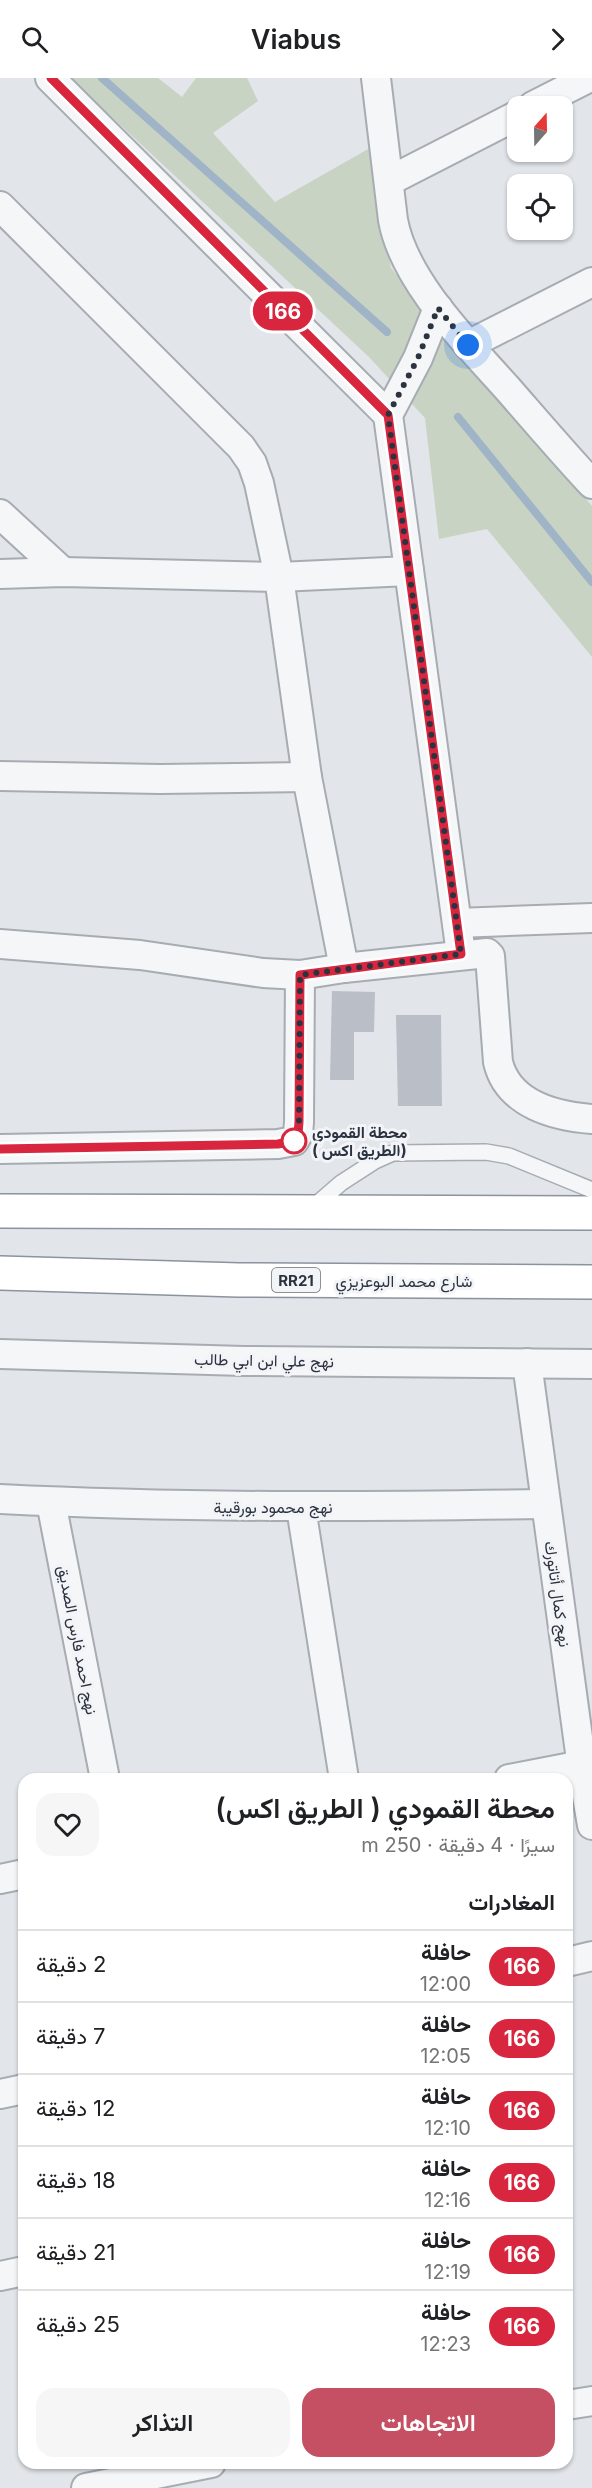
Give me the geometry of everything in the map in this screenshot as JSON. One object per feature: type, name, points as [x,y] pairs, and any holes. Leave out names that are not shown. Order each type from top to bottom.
[{"type":"highway","points":[[0,1211],[592,1212]]},
{"type":"highway","name":"شارع محمد البوعزيزي","points":[[0,1273],[239,1280],[592,1282]]},
{"type":"street","points":[[51,78],[388,415]]},
{"type":"street","points":[[376,78],[396,238],[405,257],[438,308],[468,345],[591,481]]},
{"type":"street","points":[[553,96],[588,78]]},
{"type":"street","points":[[389,181],[507,121]]},
{"type":"street","points":[[0,206],[241,447],[252,462],[259,483],[279,577],[307,777],[344,968]]},
{"type":"street","points":[[468,345],[592,282]]},
{"type":"street","points":[[438,308],[418,358],[388,415],[461,954]]},
{"type":"street","points":[[0,514],[63,572]]},
{"type":"street","points":[[0,574],[63,572],[279,577],[409,570]]},
{"type":"street","points":[[0,776],[160,779],[307,777]]},
{"type":"street","points":[[457,923],[592,918]]},
{"type":"street","points":[[0,944],[140,955],[263,973],[300,975],[461,954],[489,954],[501,1076],[526,1101],[545,1110],[570,1118],[592,1119]]},
{"type":"street","points":[[0,1149],[278,1144],[294,1141],[298,1134],[299,1122],[300,975]]},
{"type":"street","name":"نهج علي ابن ابي طالب","points":[[0,1353],[244,1360],[592,1364]]},
{"type":"street","name":"نهج كمال أتاتورك","points":[[527,1363],[546,1504],[587,1765],[592,1825]]},
{"type":"street","name":"نهج محمود بورقيبة","points":[[0,1499],[174,1507],[301,1508],[546,1504]]},
{"type":"street","name":"نهج احمد فارس الصديق","points":[[51,1502],[104,1773]]},
{"type":"street","points":[[301,1508],[343,1773]]},
{"type":"street","points":[[542,1773],[587,1765]]},
{"type":"street","points":[[0,1879],[18,1875]]},
{"type":"street","points":[[573,1961],[592,1956]]},
{"type":"street","points":[[0,2094],[18,2090]]},
{"type":"street","points":[[0,2276],[18,2272]]},
{"type":"street","points":[[573,2404],[592,2401]]},
{"type":"street","points":[[86,2488],[181,2469]]},
{"type":"lane","points":[[309,1211],[341,1183],[375,1161],[393,1153],[486,1152],[509,1156],[592,1190]]},
{"type":"green space","points":[[70,78],[158,78],[182,97],[196,78],[247,78],[258,101],[213,133],[275,202],[370,148],[391,268],[592,506],[592,657],[487,529],[439,539],[425,418],[369,357]]},
{"type":"building","points":[[332,991],[375,992],[374,1032],[354,1032],[354,1080],[330,1080]]},
{"type":"building","points":[[396,1015],[441,1015],[442,1106],[398,1106]]},
{"type":"waterway","points":[[102,78],[387,332]]},
{"type":"waterway","points":[[458,417],[592,582]]},
{"type":"bus line","name":"166","points":[[0,1149],[286,1144],[294,1141],[298,1134],[299,1122],[300,975],[461,954],[388,415],[51,78]]},
{"type":"place","name":"محطة القمودي ( الطريق اكس)","points":[[294,1141]]},
{"type":"route","points":[[294,1141],[298,1134],[299,1122],[300,975],[461,954],[388,415],[418,358],[438,308],[468,345]]}]
